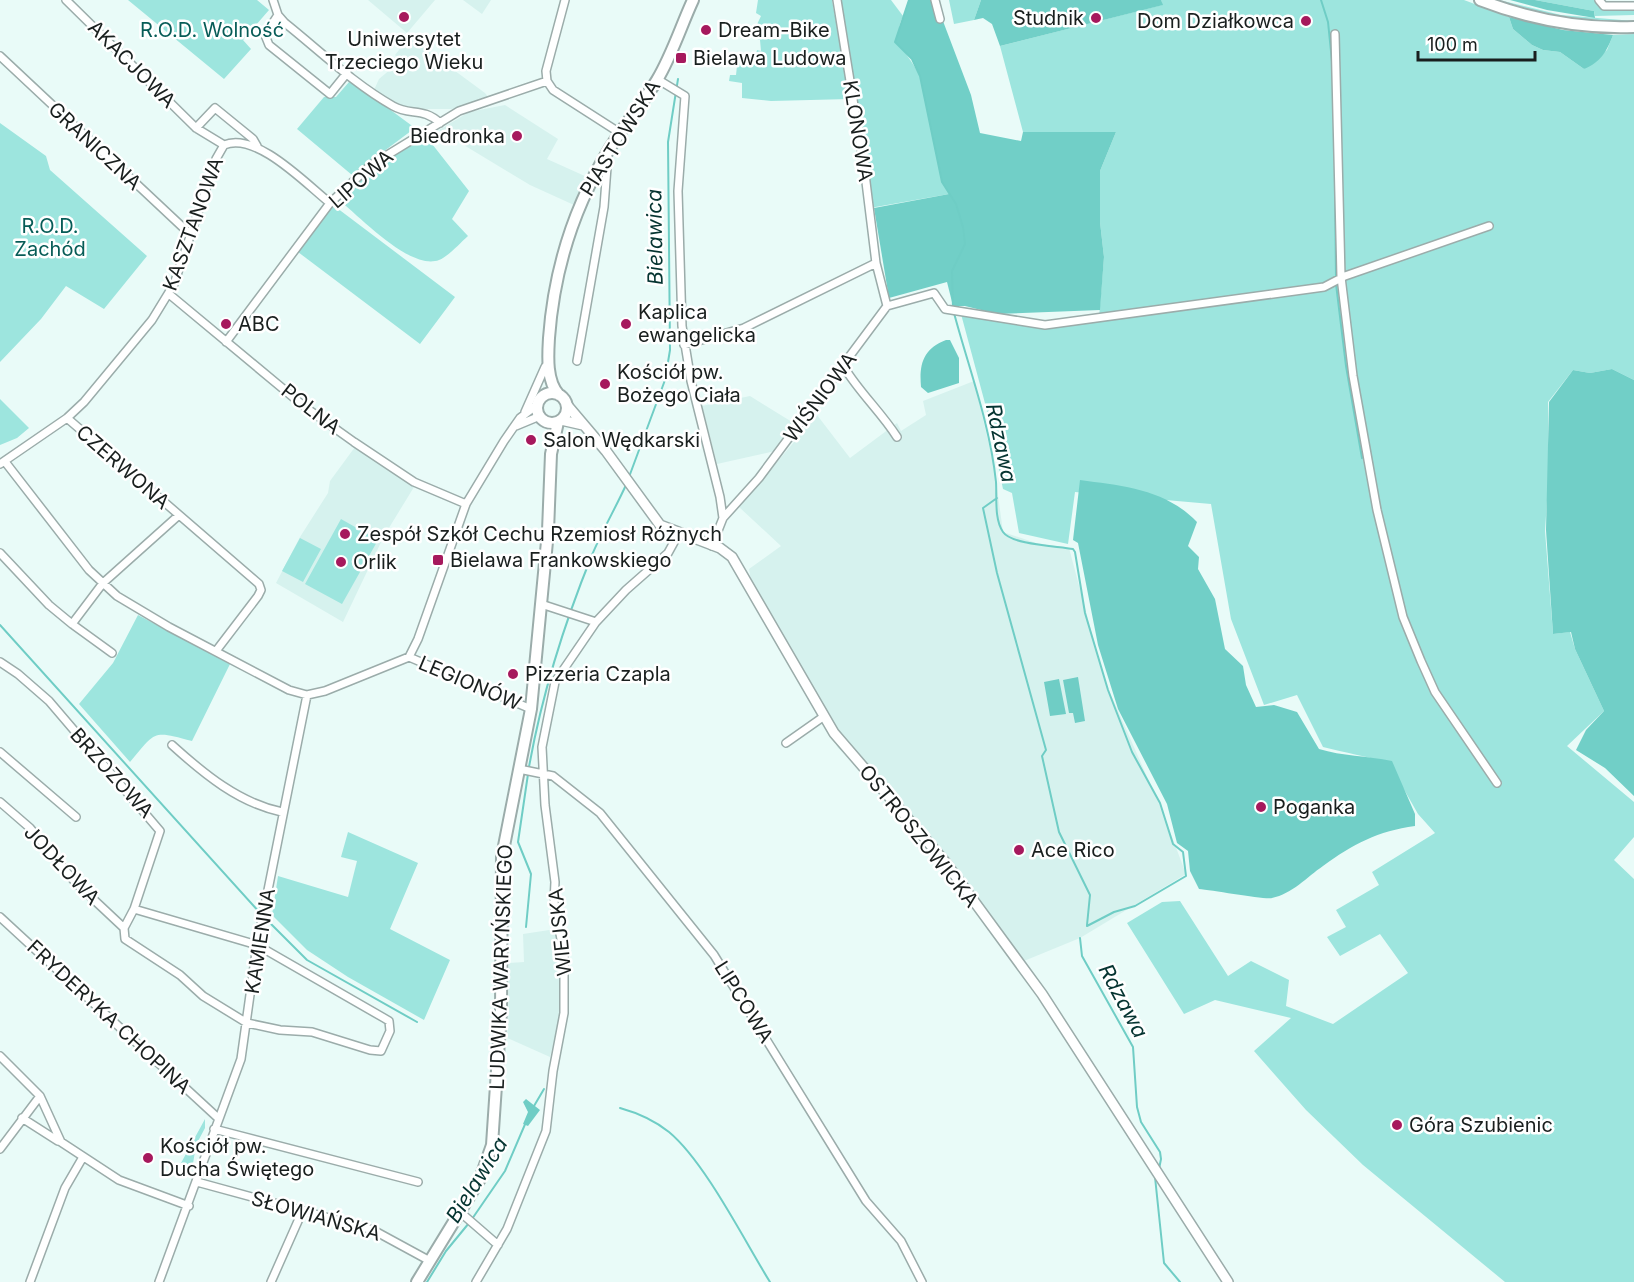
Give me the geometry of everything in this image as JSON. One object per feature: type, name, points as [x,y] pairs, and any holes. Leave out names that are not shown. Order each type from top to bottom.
[{"type":"main road","name":"PIASTOWSKA","points":[[541,410],[555,293],[564,249],[581,200],[620,133],[657,79],[693,0]]},
{"type":"main road","points":[[1480,0],[1554,21],[1602,27],[1634,27]]},
{"type":"main road","name":"PIASTOWSKA","points":[[549,350],[551,381],[559,395]]},
{"type":"main road","points":[[559,421],[541,410],[551,393],[559,395],[567,405]]},
{"type":"main road","name":"LUDWIKA WARYŃSKIEGO","points":[[417,1282],[430,1261],[468,1218],[492,1143],[501,1011],[502,863],[526,770],[541,604],[551,454],[559,421],[566,414],[567,405]]},
{"type":"main road","name":"LUDWIKA WARYŃSKIEGO","points":[[541,410],[551,454]]},
{"type":"street","name":"AKACJOWA","points":[[66,0],[196,128],[224,146]]},
{"type":"street","points":[[273,0],[278,15],[347,73],[394,107],[424,112],[440,123]]},
{"type":"street","points":[[565,0],[547,65],[547,81],[553,90],[620,133]]},
{"type":"street","name":"KLONOWA","points":[[837,0],[861,144],[876,263],[886,306]]},
{"type":"street","points":[[935,0],[940,19]]},
{"type":"street","points":[[1599,0],[1604,6],[1634,6]]},
{"type":"street","points":[[278,15],[265,35],[269,45],[330,94],[347,73]]},
{"type":"street","points":[[1335,34],[1341,277],[1367,459],[1402,617],[1435,692],[1497,783]]},
{"type":"street","name":"GRANICZNA","points":[[0,57],[191,235]]},
{"type":"street","points":[[657,79],[685,96],[678,191],[680,303],[684,345],[723,518]]},
{"type":"street","name":"LIPOWA","points":[[226,342],[330,203],[371,165],[474,104],[505,97],[547,81]]},
{"type":"street","points":[[196,128],[215,108],[253,139],[257,146],[330,203]]},
{"type":"street","name":"KASZTANOWA","points":[[3,464],[67,418],[122,358],[169,294],[216,159],[224,146],[239,142],[257,146]]},
{"type":"street","points":[[577,361],[604,207],[607,167],[602,162]]},
{"type":"street","points":[[886,306],[930,293],[938,296],[942,306],[948,309],[1045,325],[1324,287],[1341,277],[1489,226]]},
{"type":"street","points":[[684,345],[744,328],[876,263]]},
{"type":"street","name":"POLNA","points":[[169,294],[305,407],[372,455],[414,482],[466,504]]},
{"type":"street","name":"WIŚNIOWA","points":[[712,546],[723,518],[759,478],[820,394],[844,367],[886,306]]},
{"type":"street","points":[[844,367],[854,383],[886,419],[897,437]]},
{"type":"street","name":"PIASTOWSKA","points":[[525,412],[545,368]]},
{"type":"street","name":"OSTROSZOWICKA","points":[[567,405],[620,470],[655,520],[679,533],[726,552],[742,572],[823,717],[842,744],[946,864],[1047,1002],[1228,1282]]},
{"type":"street","points":[[513,427],[541,410]]},
{"type":"street","points":[[3,464],[88,570],[136,609],[289,690],[307,695],[325,691],[409,657],[418,639],[466,504],[513,427],[525,412],[541,410]]},
{"type":"street","name":"CZERWONA","points":[[67,418],[259,584],[261,590],[216,651]]},
{"type":"street","points":[[559,421],[583,424]]},
{"type":"street","name":"CZERWONA","points":[[72,624],[103,583],[179,515]]},
{"type":"street","name":"WIEJSKA","points":[[476,1282],[507,1229],[546,1131],[553,1071],[564,1013],[564,955],[554,903],[555,882],[548,836],[542,747],[555,682],[596,622],[626,590],[668,554],[679,533]]},
{"type":"street","points":[[0,553],[49,605],[112,653]]},
{"type":"street","points":[[541,604],[567,610],[596,622]]},
{"type":"street","name":"LEGIONÓW","points":[[409,657],[531,709]]},
{"type":"street","name":"BRZOZOWA","points":[[0,662],[18,674],[49,701],[160,831],[134,909]]},
{"type":"street","name":"KAMIENNA","points":[[159,1282],[189,1206],[218,1118],[241,1059],[257,945],[307,695]]},
{"type":"street","points":[[786,743],[823,717]]},
{"type":"street","points":[[172,745],[217,784],[272,810],[282,812]]},
{"type":"street","points":[[0,752],[76,817]]},
{"type":"street","name":"LIPCOWA","points":[[526,770],[559,780],[600,813],[714,955],[866,1202],[901,1241],[922,1282]]},
{"type":"street","name":"JODŁOWA","points":[[0,802],[30,828],[75,882],[124,928],[125,939],[128,942],[148,952],[203,996],[247,1023],[280,1030],[312,1032],[376,1052],[381,1051],[389,1021],[257,945]]},
{"type":"street","points":[[124,928],[134,909],[257,945]]},
{"type":"street","name":"FRYDERYKA CHOPINA","points":[[0,917],[218,1118]]},
{"type":"street","points":[[0,1056],[40,1095],[51,1126],[61,1142]]},
{"type":"street","points":[[0,1149],[40,1095]]},
{"type":"street","points":[[22,1118],[97,1168],[135,1188],[189,1206]]},
{"type":"street","points":[[214,1130],[418,1182]]},
{"type":"street","points":[[30,1282],[65,1188],[83,1157]]},
{"type":"street","name":"SŁOWIAŃSKA","points":[[197,1182],[382,1233],[430,1261]]},
{"type":"street","points":[[271,1282],[302,1212]]},
{"type":"street","points":[[468,1218],[498,1245]]},
{"type":"shaded area","name":"Uniwersytet Trzeciego Wieku","points":[[368,0],[435,0],[407,33]]},
{"type":"shaded area","name":"Uniwersytet Trzeciego Wieku","points":[[463,0],[491,0],[482,14]]},
{"type":"shaded area","points":[[909,0],[935,0],[971,95],[980,133],[1021,141],[1023,132],[1116,132],[1100,171],[1100,222],[1104,257],[1100,310],[997,314],[965,306],[953,306],[947,282],[889,298],[874,208],[949,194],[942,182],[920,76],[912,59],[895,42]]},
{"type":"shaded area","points":[[981,0],[1161,0],[1163,5],[1000,46],[992,24],[983,18],[974,20]]},
{"type":"shaded area","points":[[1510,0],[1535,0],[1594,11],[1595,18],[1547,10]]},
{"type":"shaded area","points":[[1509,17],[1563,30],[1613,35],[1603,55],[1584,69],[1560,52],[1543,50],[1532,45],[1513,29]]},
{"type":"shaded area","points":[[409,37],[488,97],[452,109],[405,109],[393,104],[374,90],[379,79],[392,68],[398,58],[395,55]]},
{"type":"shaded area","points":[[505,105],[558,139],[547,159],[587,177],[574,205],[530,185],[439,130],[469,112]]},
{"type":"shaded area","points":[[950,340],[959,358],[959,383],[928,393],[921,387],[924,358],[932,348]]},
{"type":"shaded area","points":[[1612,369],[1634,380],[1634,796],[1605,768],[1576,750],[1586,730],[1604,711],[1575,649],[1571,632],[1553,634],[1546,530],[1549,402],[1573,370],[1590,373]]},
{"type":"shaded area","points":[[974,381],[994,466],[1003,532],[1036,543],[1069,548],[1104,679],[1163,813],[1186,874],[1080,938],[1019,963],[880,786],[838,748],[753,593],[749,569],[781,546],[739,507],[817,415],[850,458],[897,423],[901,431],[926,415],[923,401]]},
{"type":"shaded area","points":[[750,396],[792,422],[775,451],[717,464],[702,406]]},
{"type":"shaded area","name":"Zespół Szkół Cechu Rzemiosł Różnych","points":[[355,447],[414,487],[384,536],[343,622],[276,583],[300,537],[328,493],[330,481]]},
{"type":"shaded area","points":[[1080,480],[1128,487],[1158,496],[1185,511],[1197,522],[1188,546],[1199,557],[1198,569],[1215,599],[1225,649],[1243,666],[1246,685],[1256,707],[1274,705],[1297,712],[1319,749],[1392,761],[1415,814],[1415,826],[1389,831],[1356,845],[1334,858],[1293,889],[1279,896],[1260,898],[1199,889],[1190,871],[1188,851],[1177,843],[1167,804],[1118,709],[1098,645],[1078,543],[1073,540]]},
{"type":"shaded area","points":[[1078,677],[1085,721],[1075,723],[1073,713],[1069,713],[1063,680]]},
{"type":"shaded area","points":[[1059,679],[1066,714],[1050,716],[1044,682]]},
{"type":"shaded area","points":[[556,929],[563,963],[561,1013],[550,1057],[505,1037],[508,1029],[509,963],[524,962],[523,934]]},
{"type":"shaded area","points":[[526,1099],[540,1110],[528,1126],[523,1124],[528,1112],[523,1102]]},
{"type":"green space","name":"R.O.D. Wolność","points":[[128,0],[257,0],[269,10],[243,40],[251,49],[224,79]]},
{"type":"green space","points":[[758,0],[832,0],[850,99],[771,101],[742,98],[742,83],[729,81],[730,75],[736,75],[737,66],[730,64],[732,58],[755,59],[757,50],[761,51],[760,40],[751,37],[761,16],[756,13]]},
{"type":"green space","points":[[837,0],[891,0],[903,16],[899,34],[900,41],[920,76],[949,194],[870,208]]},
{"type":"green space","points":[[949,0],[981,0],[974,20],[954,24]]},
{"type":"green space","points":[[1161,0],[1464,0],[1509,17],[1513,29],[1532,45],[1543,50],[1560,52],[1584,69],[1607,50],[1613,35],[1634,34],[1634,380],[1612,369],[1590,373],[1573,370],[1548,402],[1548,485],[1545,531],[1553,634],[1570,632],[1575,649],[1604,711],[1567,746],[1634,802],[1634,837],[1614,860],[1634,879],[1634,1282],[1505,1282],[1363,1165],[1306,1110],[1254,1051],[1291,1018],[1215,1000],[1184,1014],[1127,923],[1162,902],[1180,901],[1228,976],[1251,961],[1289,980],[1286,1006],[1333,1024],[1408,973],[1380,934],[1340,956],[1327,937],[1346,927],[1336,910],[1379,885],[1372,872],[1435,833],[1418,814],[1389,763],[1323,747],[1297,695],[1264,705],[1231,619],[1211,504],[1075,492],[1068,544],[1019,533],[1012,493],[1003,489],[986,407],[961,314],[1037,324],[1099,318],[1104,257],[1100,222],[1100,171],[1116,132],[1023,132],[1000,46],[1162,5]]},
{"type":"green space","points":[[1499,0],[1561,15],[1634,21],[1566,16],[1532,10]]},
{"type":"green space","points":[[1535,0],[1597,0],[1598,5],[1612,11],[1634,9],[1634,15],[1595,16],[1594,11]]},
{"type":"green space","points":[[349,82],[354,83],[415,128],[352,175],[297,129],[324,97],[336,97]]},
{"type":"green space","name":"R.O.D. Zachód","points":[[0,123],[46,156],[50,170],[147,256],[104,309],[66,286],[41,319],[0,362]]},
{"type":"green space","points":[[425,135],[469,191],[452,219],[468,236],[443,258],[428,261],[414,258],[386,240],[338,199],[371,170]]},
{"type":"green space","points":[[333,205],[455,297],[420,344],[298,252]]},
{"type":"green space","points":[[0,399],[29,428],[17,438],[0,445]]},
{"type":"green space","name":"Orlik","points":[[341,519],[378,540],[342,604],[305,584]]},
{"type":"green space","points":[[300,538],[321,549],[303,582],[282,571]]},
{"type":"green space","points":[[138,615],[230,664],[192,741],[169,735],[156,736],[145,744],[130,762],[79,704],[113,663]]},
{"type":"green space","points":[[348,832],[418,863],[390,929],[450,960],[424,1020],[348,977],[307,950],[272,915],[278,876],[348,897],[357,861],[341,857]]},
{"type":"green space","points":[[205,1119],[205,1128],[196,1145],[192,1170],[188,1169],[189,1166],[181,1163]]},
{"type":"waterway","name":"Rdzawa","points":[[909,0],[895,42],[912,59],[920,76],[942,182],[956,204],[963,227],[965,244],[952,271],[953,308]]},
{"type":"waterway","points":[[1321,0],[1328,22],[1333,71]]},
{"type":"waterway","name":"Bielawica","points":[[629,477],[665,380],[670,350],[668,142],[678,79]]},
{"type":"waterway","points":[[1335,185],[1336,278]]},
{"type":"waterway","points":[[1336,284],[1346,366],[1362,458]]},
{"type":"waterway","points":[[954,313],[989,439],[1000,527],[1003,532],[1015,540],[1073,549],[1075,552],[1085,613],[1108,690],[1132,752],[1160,803],[1173,844],[1183,852],[1186,876],[1135,906],[1114,912],[1087,926]]},
{"type":"waterway","name":"Bielawica","points":[[529,767],[547,686],[572,607],[596,546],[626,485]]},
{"type":"waterway","name":"Rdzawa","points":[[997,498],[983,508],[997,573],[1046,750],[1042,756],[1059,832],[1090,895],[1087,925]]},
{"type":"waterway","points":[[0,625],[260,913]]},
{"type":"waterway","name":"Bielawica","points":[[526,927],[531,874],[518,842],[528,774]]},
{"type":"waterway","points":[[264,917],[307,960],[417,1022]]},
{"type":"waterway","name":"Rdzawa","points":[[1080,938],[1082,956],[1133,1047],[1137,1107],[1141,1122],[1160,1152],[1159,1169]]},
{"type":"waterway","name":"Bielawica","points":[[534,1106],[544,1089]]},
{"type":"waterway","points":[[620,1108],[658,1124],[683,1145],[710,1182],[770,1282]]},
{"type":"waterway","name":"Bielawica","points":[[472,1219],[505,1171],[526,1122]]},
{"type":"waterway","name":"Rdzawa","points":[[1155,1177],[1164,1263],[1180,1282]]},
{"type":"waterway","name":"Bielawica","points":[[427,1282],[446,1251],[469,1223]]},
{"type":"place","name":"Uniwersytet Trzeciego Wieku","points":[[404,17]]},
{"type":"place","name":"Studnik","points":[[1096,18]]},
{"type":"place","name":"Dom Działkowca","points":[[1306,21]]},
{"type":"place","name":"Dream-Bike","points":[[706,30]]},
{"type":"place","name":"Bielawa Ludowa","points":[[681,58]]},
{"type":"place","name":"Biedronka","points":[[517,136]]},
{"type":"place","name":"ABC","points":[[226,324]]},
{"type":"place","name":"Kaplica ewangelicka","points":[[626,324]]},
{"type":"place","name":"Kościół pw. Bożego Ciała","points":[[605,384]]},
{"type":"place","name":"Salon Wędkarski","points":[[531,440]]},
{"type":"place","name":"Zespół Szkół Cechu Rzemiosł Różnych","points":[[345,534]]},
{"type":"place","name":"Bielawa Frankowskiego","points":[[438,560]]},
{"type":"place","name":"Orlik","points":[[341,562]]},
{"type":"place","name":"Pizzeria Czapla","points":[[513,674]]},
{"type":"place","name":"Poganka","points":[[1261,807]]},
{"type":"place","name":"Ace Rico","points":[[1019,850]]},
{"type":"place","name":"Góra Szubienic","points":[[1397,1125]]},
{"type":"place","name":"Kościół pw. Ducha Świętego","points":[[148,1158]]}]
